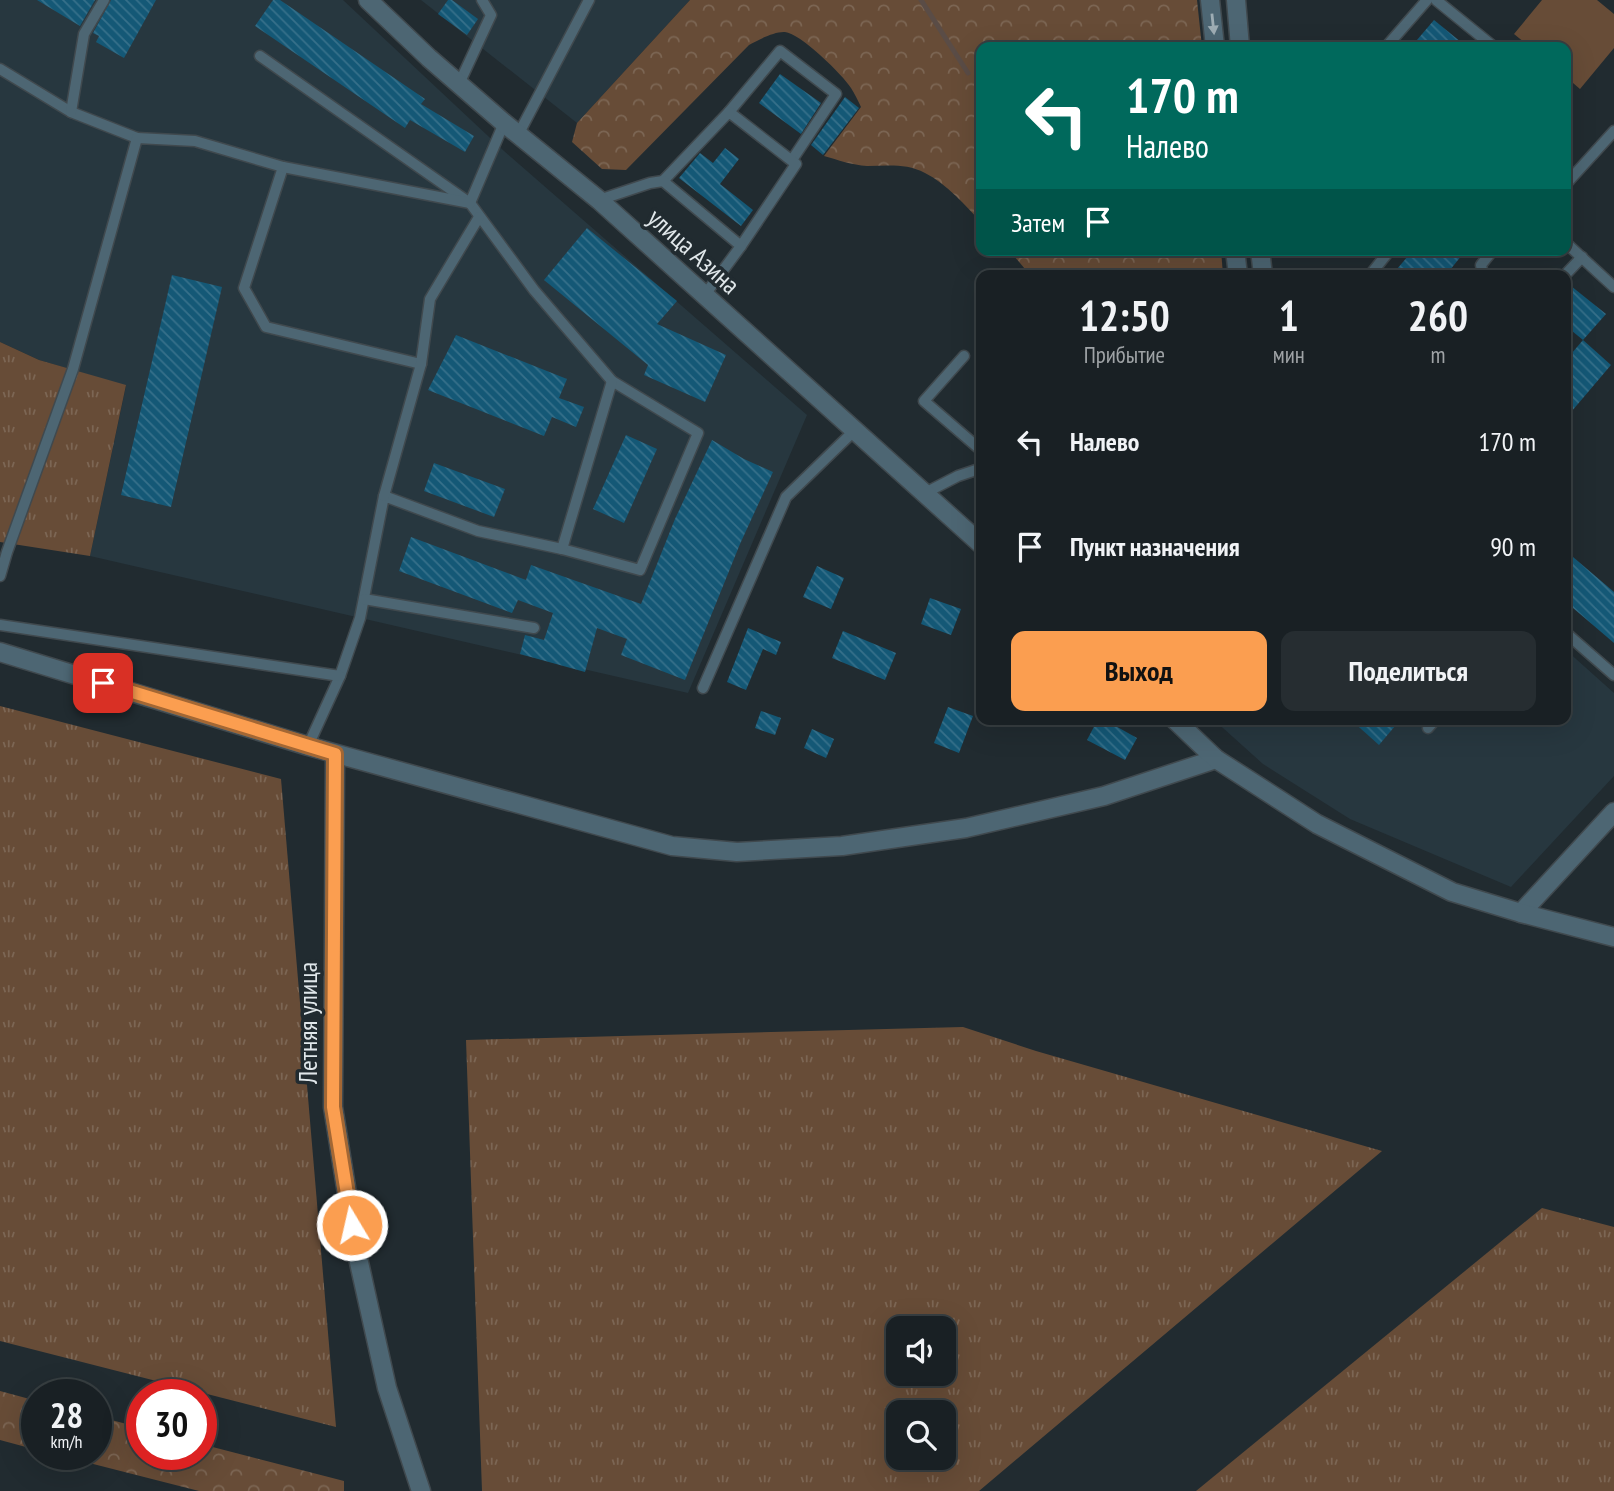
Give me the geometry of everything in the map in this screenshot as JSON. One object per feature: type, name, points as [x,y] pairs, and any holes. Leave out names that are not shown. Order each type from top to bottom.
[{"type":"street","name":"улица Азина","points":[[368,0],[504,123],[599,200],[976,540]]},
{"type":"street","points":[[1210,0],[1214,42]]},
{"type":"street","points":[[1237,1],[1240,42]]},
{"type":"street","points":[[0,652],[335,754],[672,846],[737,852],[842,846],[966,828],[1104,796],[1216,759]]},
{"type":"street","points":[[1180,725],[1216,759],[1317,824],[1452,892],[1614,937]]},
{"type":"street","name":"Летняя улица","points":[[335,754],[333,1107],[356,1249],[387,1388],[421,1491]]},
{"type":"street","points":[[1521,912],[1614,812]]},
{"type":"lane","points":[[71,112],[84,34],[104,0]]},
{"type":"lane","points":[[459,84],[491,15],[482,0]]},
{"type":"lane","points":[[518,135],[589,0]]},
{"type":"lane","points":[[1390,42],[1427,0]]},
{"type":"lane","points":[[1436,0],[1488,42]]},
{"type":"lane","points":[[599,200],[663,181],[729,112],[780,51],[836,93],[792,160]]},
{"type":"lane","points":[[260,56],[470,203],[534,290],[612,381],[698,433],[640,570],[562,549],[478,531],[384,496]]},
{"type":"lane","points":[[0,69],[71,112],[138,138],[195,141],[283,167],[470,203]]},
{"type":"lane","points":[[704,296],[796,164],[729,112]]},
{"type":"lane","points":[[470,203],[504,123]]},
{"type":"lane","points":[[1571,178],[1614,131]]},
{"type":"lane","points":[[0,576],[3,551],[73,369],[138,138]]},
{"type":"lane","points":[[283,167],[244,288],[266,327],[421,364]]},
{"type":"lane","points":[[663,181],[741,246]]},
{"type":"lane","points":[[308,746],[341,676],[360,618],[384,496],[421,364],[430,299],[479,217]]},
{"type":"lane","points":[[1571,247],[1614,287]]},
{"type":"lane","points":[[1374,270],[1386,256]]},
{"type":"lane","points":[[1570,270],[1582,257]]},
{"type":"lane","points":[[964,356],[924,401],[976,445]]},
{"type":"lane","points":[[562,549],[612,381]]},
{"type":"lane","points":[[703,688],[786,497],[855,430]]},
{"type":"lane","points":[[925,493],[976,470]]},
{"type":"lane","points":[[363,599],[534,628]]},
{"type":"lane","points":[[0,625],[341,676]]},
{"type":"lane","points":[[1571,637],[1614,675]]},
{"type":"lane","points":[[1428,728],[1431,725]]},
{"type":"shaded area","points":[[0,0],[343,0],[504,151],[807,415],[688,693],[90,556],[126,386],[39,360],[0,342]]},
{"type":"shaded area","points":[[421,0],[690,0],[577,123]]},
{"type":"shaded area","points":[[1571,654],[1614,693],[1614,776],[1511,887],[1350,819],[1263,764],[1220,725],[1571,725]]},
{"type":"green space","points":[[690,0],[1197,0],[1201,42],[976,42],[976,217],[948,189],[918,170],[861,165],[824,156],[861,107],[851,88],[831,65],[801,39],[785,32],[772,34],[749,45],[626,170],[602,169],[572,142],[577,123]]},
{"type":"green space","points":[[1542,0],[1597,0],[1614,14],[1614,48],[1580,89],[1571,81],[1571,42],[1524,42],[1514,34]]},
{"type":"green space","points":[[1014,256],[1221,256],[1223,270],[1026,270]]},
{"type":"green space","points":[[0,342],[39,360],[126,385],[90,556],[0,542]]},
{"type":"green space","points":[[0,706],[281,779],[336,1427],[217,1397],[217,1379],[148,1379],[0,1341]]},
{"type":"green space","points":[[963,1027],[1036,1051],[1382,1151],[979,1491],[482,1491],[466,1040]]},
{"type":"green space","points":[[1542,1208],[1614,1227],[1614,1491],[1196,1491]]},
{"type":"green space","points":[[0,1391],[21,1397],[21,1446],[0,1440]]},
{"type":"green space","points":[[112,1420],[126,1424],[126,1470],[217,1470],[217,1448],[344,1481],[344,1491],[199,1491],[112,1469]]},
{"type":"building","points":[[37,0],[95,0],[80,26]]},
{"type":"building","points":[[111,0],[156,0],[124,58],[96,42],[99,36],[93,33]]},
{"type":"building","points":[[273,0],[280,0],[425,99],[421,104],[474,136],[465,152],[410,120],[405,128],[255,26]]},
{"type":"building","points":[[448,0],[452,0],[478,19],[467,35],[438,14]]},
{"type":"building","points":[[1434,20],[1461,42],[1415,42]]},
{"type":"building","points":[[780,74],[821,103],[801,134],[759,103]]},
{"type":"building","points":[[845,97],[859,108],[823,155],[811,145]]},
{"type":"building","points":[[725,148],[739,159],[720,184],[753,210],[741,226],[679,178],[700,153],[713,163]]},
{"type":"building","points":[[587,228],[677,301],[657,324],[726,355],[705,402],[644,375],[648,365],[544,280]]},
{"type":"building","points":[[1408,256],[1461,256],[1450,270],[1396,270]]},
{"type":"building","points":[[172,275],[222,287],[171,507],[121,495]]},
{"type":"building","points":[[1571,286],[1606,314],[1583,340],[1571,330]]},
{"type":"building","points":[[456,335],[567,379],[559,398],[584,407],[576,427],[552,417],[544,436],[428,390]]},
{"type":"building","points":[[1583,340],[1611,365],[1571,412],[1571,354]]},
{"type":"building","points":[[626,435],[657,449],[624,523],[593,509]]},
{"type":"building","points":[[712,440],[773,472],[740,544],[685,680],[621,655],[627,639],[597,628],[585,672],[520,654],[525,635],[544,640],[553,613],[518,600],[512,613],[399,571],[411,537],[526,580],[531,565],[641,604],[675,519]]},
{"type":"building","points":[[434,463],[505,489],[494,517],[424,491]]},
{"type":"building","points":[[1571,555],[1614,592],[1614,643],[1571,606]]},
{"type":"building","points":[[817,566],[844,578],[831,609],[803,597]]},
{"type":"building","points":[[930,598],[961,609],[951,635],[921,624]]},
{"type":"building","points":[[748,628],[781,642],[776,655],[763,649],[746,690],[727,682]]},
{"type":"building","points":[[843,631],[896,653],[885,680],[832,658]]},
{"type":"building","points":[[948,707],[973,716],[959,753],[934,743]]},
{"type":"building","points":[[761,711],[781,718],[775,735],[755,728]]},
{"type":"building","points":[[1095,725],[1114,725],[1137,738],[1125,760],[1087,740]]},
{"type":"building","points":[[1357,725],[1396,725],[1379,745]]},
{"type":"building","points":[[812,729],[834,739],[826,758],[804,748]]},
{"type":"waterway","points":[[921,0],[968,73]]},
{"type":"route","points":[[103,683],[335,754],[333,1107],[352,1225]]}]
